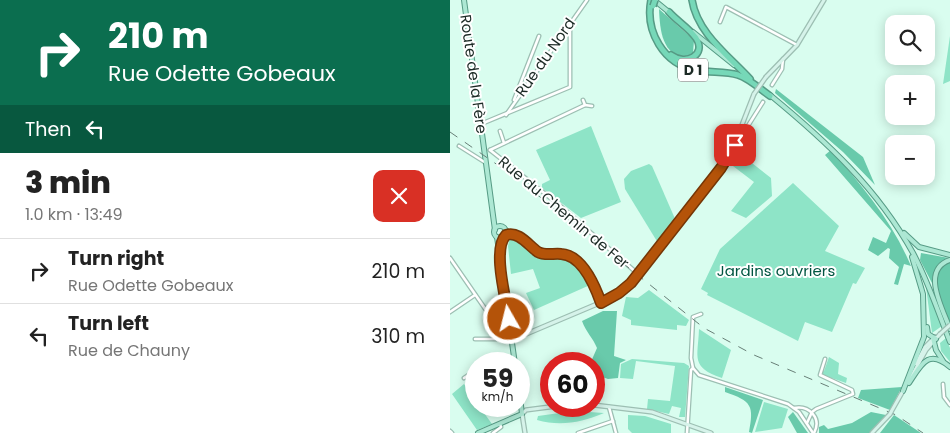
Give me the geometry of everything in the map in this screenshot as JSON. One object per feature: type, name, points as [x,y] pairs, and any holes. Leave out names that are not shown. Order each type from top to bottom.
[{"type":"highway","name":"D 1","points":[[692,0],[696,16],[705,30],[750,79]]},
{"type":"highway","name":"D 1","points":[[653,2],[654,24],[664,47],[680,60],[692,58],[698,48],[696,39],[669,12]]},
{"type":"highway","name":"D 1","points":[[653,2],[650,22],[655,39],[673,60],[693,70],[736,75],[770,96]]},
{"type":"main road","name":"Route de la Fère","points":[[464,0],[495,217]]},
{"type":"main road","points":[[653,2],[669,12],[770,96],[847,162],[870,188],[908,244],[950,342]]},
{"type":"main road","points":[[495,217],[500,227],[505,229],[500,254],[514,352]]},
{"type":"main road","points":[[495,217],[495,230],[502,237]]},
{"type":"main road","points":[[894,222],[917,246],[950,254]]},
{"type":"main road","points":[[495,230],[500,227]]},
{"type":"main road","points":[[908,244],[918,275],[928,332],[934,339],[944,363]]},
{"type":"main road","points":[[950,260],[942,264],[936,273],[934,281],[950,327]]},
{"type":"main road","points":[[903,391],[923,343],[925,312]]},
{"type":"main road","points":[[903,391],[925,361],[936,358],[950,367]]},
{"type":"main road","points":[[478,433],[487,431],[515,417]]},
{"type":"street","name":"Rue du Nord","points":[[506,116],[514,101],[586,0]]},
{"type":"street","points":[[475,339],[512,340],[526,332],[601,303],[623,290],[638,275],[721,168],[739,134],[754,94],[766,77],[797,45],[824,0]]},
{"type":"street","points":[[720,22],[726,7],[797,45]]},
{"type":"street","points":[[481,124],[506,116],[570,86],[570,22]]},
{"type":"street","points":[[514,101],[540,36]]},
{"type":"street","points":[[772,85],[782,69],[783,59]]},
{"type":"street","points":[[583,100],[585,105]]},
{"type":"street","points":[[739,134],[746,129],[763,102]]},
{"type":"street","points":[[486,150],[585,105],[592,106]]},
{"type":"street","points":[[500,131],[504,143]]},
{"type":"street","points":[[459,146],[487,164]]},
{"type":"street","name":"Rue du Chemin de Fer","points":[[486,150],[558,204],[638,275]]},
{"type":"street","points":[[505,229],[514,233],[542,253],[563,254],[572,259],[589,274],[601,303]]},
{"type":"street","points":[[502,237],[514,233]]},
{"type":"street","points":[[450,258],[506,339]]},
{"type":"street","points":[[450,312],[475,295]]},
{"type":"street","points":[[687,433],[693,368],[691,358],[693,317],[701,314]]},
{"type":"street","points":[[872,433],[890,413],[934,339],[950,327]]},
{"type":"street","points":[[504,334],[510,331],[526,332]]},
{"type":"street","points":[[807,423],[812,412],[853,394],[852,390],[820,375],[825,359]]},
{"type":"street","points":[[693,368],[699,375],[781,401],[794,408],[813,433]]},
{"type":"street","points":[[943,384],[944,397],[950,405]]},
{"type":"street","points":[[605,406],[652,412],[711,433]]},
{"type":"street","points":[[608,406],[616,433]]},
{"type":"street","points":[[794,408],[800,407],[812,412],[817,421],[813,433]]},
{"type":"street","points":[[522,417],[525,433]]},
{"type":"street","points":[[578,433],[613,421]]},
{"type":"street","points":[[493,433],[501,427],[500,424]]},
{"type":"green space","points":[[659,9],[694,40],[693,53],[687,59],[672,53],[667,47],[660,26]]},
{"type":"green space","points":[[950,36],[950,81],[943,84]]},
{"type":"green space","points":[[776,89],[863,157],[875,185],[843,152],[775,93]]},
{"type":"green space","points":[[591,126],[621,202],[581,218],[542,188],[542,184],[550,180],[536,150]]},
{"type":"green space","points":[[831,150],[886,219],[911,266],[904,264],[898,285],[894,284],[899,267],[889,258],[890,249],[888,248],[878,256],[868,250],[873,237],[886,243],[891,231],[825,155]]},
{"type":"green space","points":[[738,152],[771,178],[772,196],[746,218],[731,211],[754,182],[729,163]]},
{"type":"green space","points":[[649,164],[652,166],[676,221],[658,243],[625,189],[624,179],[631,171]]},
{"type":"green space","name":"Jardins ouvriers","points":[[793,183],[839,226],[825,251],[865,268],[856,284],[853,283],[832,332],[805,322],[798,341],[707,295],[708,293],[701,289],[720,249]]},
{"type":"green space","points":[[510,237],[515,237],[540,257],[565,259],[587,275],[590,285],[534,310],[526,293],[540,288],[533,269],[511,274],[508,246]]},
{"type":"green space","points":[[921,253],[949,258],[941,262],[936,268],[932,283],[920,260]]},
{"type":"green space","points":[[950,261],[950,320],[948,322],[935,281],[941,266]]},
{"type":"green space","points":[[926,287],[942,326],[932,333]]},
{"type":"green space","points":[[649,290],[689,320],[686,326],[677,325],[677,330],[631,325],[631,320],[622,316],[626,297],[638,298]]},
{"type":"green space","points":[[603,311],[617,311],[614,356],[626,360],[620,363],[618,378],[605,378],[605,352],[595,352],[597,348],[582,321]]},
{"type":"green space","points":[[699,329],[731,350],[722,378],[705,370],[700,365],[697,354]]},
{"type":"green space","points":[[946,338],[950,348],[950,362],[941,351],[940,343]]},
{"type":"green space","points":[[829,357],[839,363],[838,374],[847,378],[846,383],[823,375],[822,371],[824,371]]},
{"type":"green space","points":[[632,359],[684,363],[689,366],[685,417],[679,417],[681,408],[672,406],[669,414],[647,409],[648,399],[670,401],[675,366],[636,361],[633,379],[620,378],[621,364]]},
{"type":"green space","points":[[464,384],[465,413],[452,394]]},
{"type":"green space","points":[[725,387],[763,400],[752,433],[749,432],[751,410],[749,406],[741,398],[725,392]]},
{"type":"green space","points":[[902,387],[890,410],[858,398],[861,390]]},
{"type":"green space","points":[[764,402],[788,409],[782,428],[755,432]]},
{"type":"green space","points":[[793,412],[808,433],[797,433],[788,417]]},
{"type":"green space","points":[[871,412],[886,415],[870,433],[819,433],[819,427],[824,425],[828,429],[852,423]]},
{"type":"green space","points":[[628,415],[645,416],[671,424],[671,433],[632,433],[628,429]]},
{"type":"green space","points":[[894,415],[921,433],[880,433]]},
{"type":"green space","points":[[538,416],[593,417],[571,422],[554,423],[537,420]]},
{"type":"green space","points":[[468,417],[487,417],[492,424],[477,430]]},
{"type":"railway","points":[[450,132],[515,177],[704,328],[754,355],[896,415],[923,433]]},
{"type":"route","points":[[509,319],[500,254],[502,238],[514,233],[539,252],[544,254],[566,254],[589,274],[601,303],[619,293],[631,283],[721,168],[735,145]]}]
